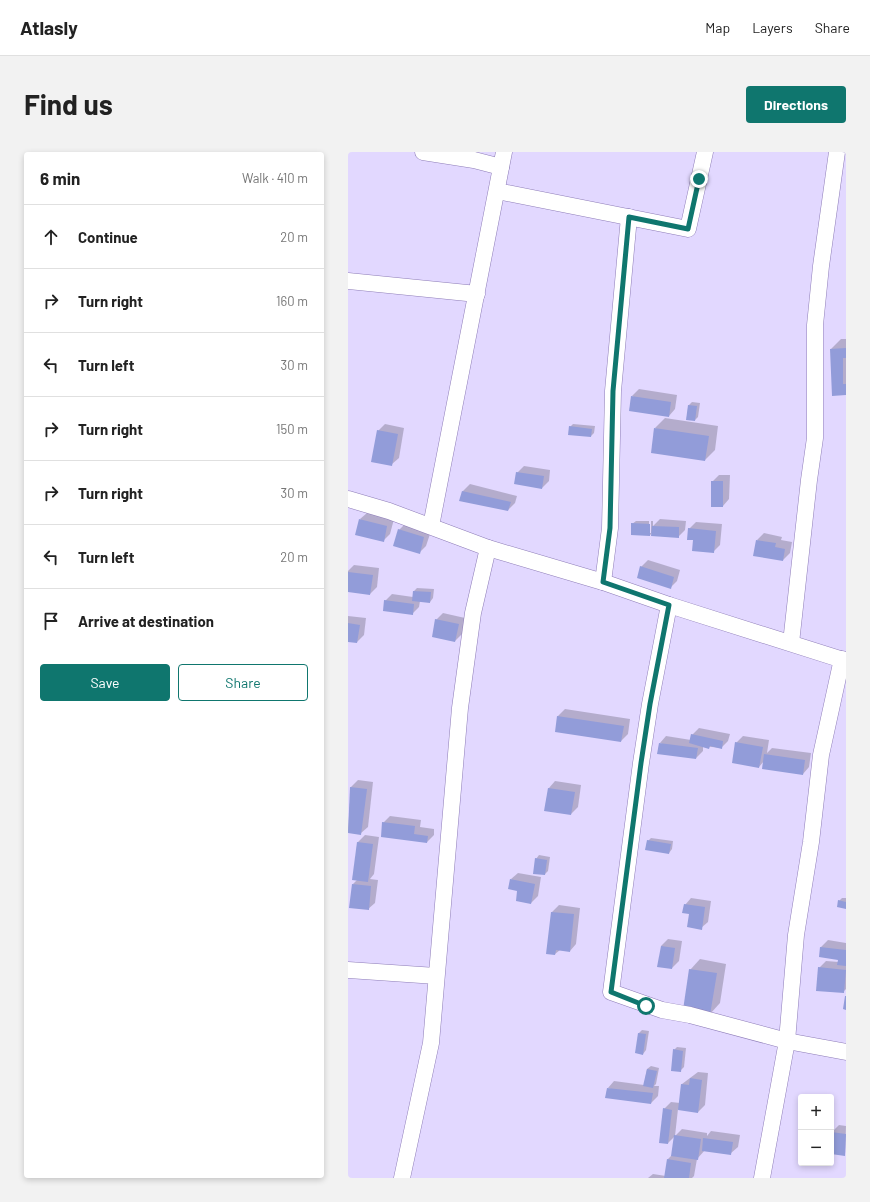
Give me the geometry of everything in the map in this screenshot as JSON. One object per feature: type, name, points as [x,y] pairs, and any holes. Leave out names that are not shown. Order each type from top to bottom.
[{"type":"street","points":[[423,152],[474,160],[502,160],[431,526]]},
{"type":"street","points":[[497,191],[688,229],[705,152]]},
{"type":"street","points":[[791,644],[809,480],[816,438],[816,326],[821,266],[837,152]]},
{"type":"street","points":[[603,582],[610,528],[613,391],[629,217]]},
{"type":"street","points":[[348,281],[477,294]]},
{"type":"street","points":[[348,499],[389,511],[488,548],[603,582],[669,605],[844,660],[821,755],[811,842],[796,935],[787,1041],[762,1178]]},
{"type":"street","points":[[402,1178],[431,1043],[436,976],[446,887],[460,708],[473,613],[488,548]]},
{"type":"street","points":[[669,605],[642,756],[611,992],[662,1010],[690,1015],[787,1041],[846,1052]]},
{"type":"street","points":[[348,970],[436,976]]},
{"type":"building","points":[[846,348],[846,358],[843,358],[843,384],[846,384],[846,395],[832,396],[830,349]]},
{"type":"building","points":[[631,396],[671,402],[669,417],[629,411]]},
{"type":"building","points":[[688,405],[697,406],[695,421],[686,420]]},
{"type":"building","points":[[569,426],[592,429],[591,437],[568,435]]},
{"type":"building","points":[[654,428],[709,436],[705,461],[651,453]]},
{"type":"building","points":[[377,430],[398,434],[392,466],[371,462]]},
{"type":"building","points":[[516,472],[544,476],[542,489],[514,484]]},
{"type":"building","points":[[711,481],[723,481],[723,507],[711,507]]},
{"type":"building","points":[[462,491],[511,502],[508,511],[459,501]]},
{"type":"building","points":[[359,519],[387,526],[384,542],[355,535]]},
{"type":"building","points":[[631,523],[650,524],[650,536],[631,535]]},
{"type":"building","points":[[652,526],[679,527],[679,538],[651,536]]},
{"type":"building","points":[[688,528],[716,531],[714,553],[692,551],[693,540],[687,540]]},
{"type":"building","points":[[398,529],[424,537],[420,554],[393,546]]},
{"type":"building","points":[[756,540],[776,543],[775,547],[785,549],[783,561],[753,556]]},
{"type":"building","points":[[640,566],[674,577],[671,589],[637,578]]},
{"type":"building","points":[[348,572],[373,575],[370,595],[348,592]]},
{"type":"building","points":[[413,591],[431,592],[430,603],[412,601]]},
{"type":"building","points":[[384,600],[414,604],[413,615],[383,611]]},
{"type":"building","points":[[435,619],[459,624],[455,642],[432,637]]},
{"type":"building","points":[[348,623],[360,625],[357,643],[348,642]]},
{"type":"building","points":[[557,716],[624,726],[621,742],[555,732]]},
{"type":"building","points":[[691,734],[723,741],[722,749],[710,746],[709,749],[689,743]]},
{"type":"building","points":[[735,742],[763,747],[759,768],[732,763]]},
{"type":"building","points":[[659,743],[698,748],[696,759],[657,754]]},
{"type":"building","points":[[764,754],[805,760],[803,775],[762,769]]},
{"type":"building","points":[[350,787],[367,789],[361,835],[348,833]]},
{"type":"building","points":[[548,788],[575,792],[571,815],[544,811]]},
{"type":"building","points":[[382,822],[415,826],[414,834],[428,836],[427,843],[381,837]]},
{"type":"building","points":[[647,840],[671,844],[669,854],[645,850]]},
{"type":"building","points":[[357,842],[373,844],[368,882],[352,880]]},
{"type":"building","points":[[535,858],[547,860],[545,875],[533,874]]},
{"type":"building","points":[[510,879],[535,884],[531,904],[516,901],[517,891],[508,889]]},
{"type":"building","points":[[352,884],[371,886],[369,910],[349,908]]},
{"type":"building","points":[[838,900],[846,902],[846,909],[837,907]]},
{"type":"building","points":[[684,904],[705,907],[702,930],[687,927],[689,914],[682,913]]},
{"type":"building","points":[[551,912],[574,914],[570,952],[556,950],[555,955],[546,954]]},
{"type":"building","points":[[661,946],[675,948],[672,969],[657,967]]},
{"type":"building","points":[[820,947],[846,950],[846,966],[837,965],[838,960],[819,957]]},
{"type":"building","points":[[818,967],[846,970],[844,993],[816,991]]},
{"type":"building","points":[[689,969],[717,973],[710,1015],[683,1010]]},
{"type":"building","points":[[846,996],[846,1010],[843,1009]]},
{"type":"building","points":[[638,1033],[646,1034],[643,1055],[635,1053]]},
{"type":"building","points":[[673,1049],[683,1051],[681,1072],[671,1071]]},
{"type":"building","points":[[647,1069],[657,1071],[653,1088],[643,1086]]},
{"type":"building","points":[[690,1078],[702,1080],[698,1113],[678,1110],[681,1084],[689,1085]]},
{"type":"building","points":[[607,1088],[653,1093],[651,1104],[605,1098]]},
{"type":"building","points":[[663,1108],[672,1110],[668,1144],[659,1143]]},
{"type":"building","points":[[834,1132],[846,1134],[845,1156],[834,1154]]},
{"type":"building","points":[[674,1135],[701,1139],[698,1160],[671,1156]]},
{"type":"building","points":[[703,1138],[733,1142],[731,1155],[702,1151]]},
{"type":"building","points":[[667,1159],[691,1163],[689,1178],[664,1178]]},
{"type":"route","points":[[646,1006],[625,999],[611,992],[641,763],[650,704],[669,605],[603,582],[610,528],[612,496],[613,391],[629,217],[688,229],[699,179]]}]
